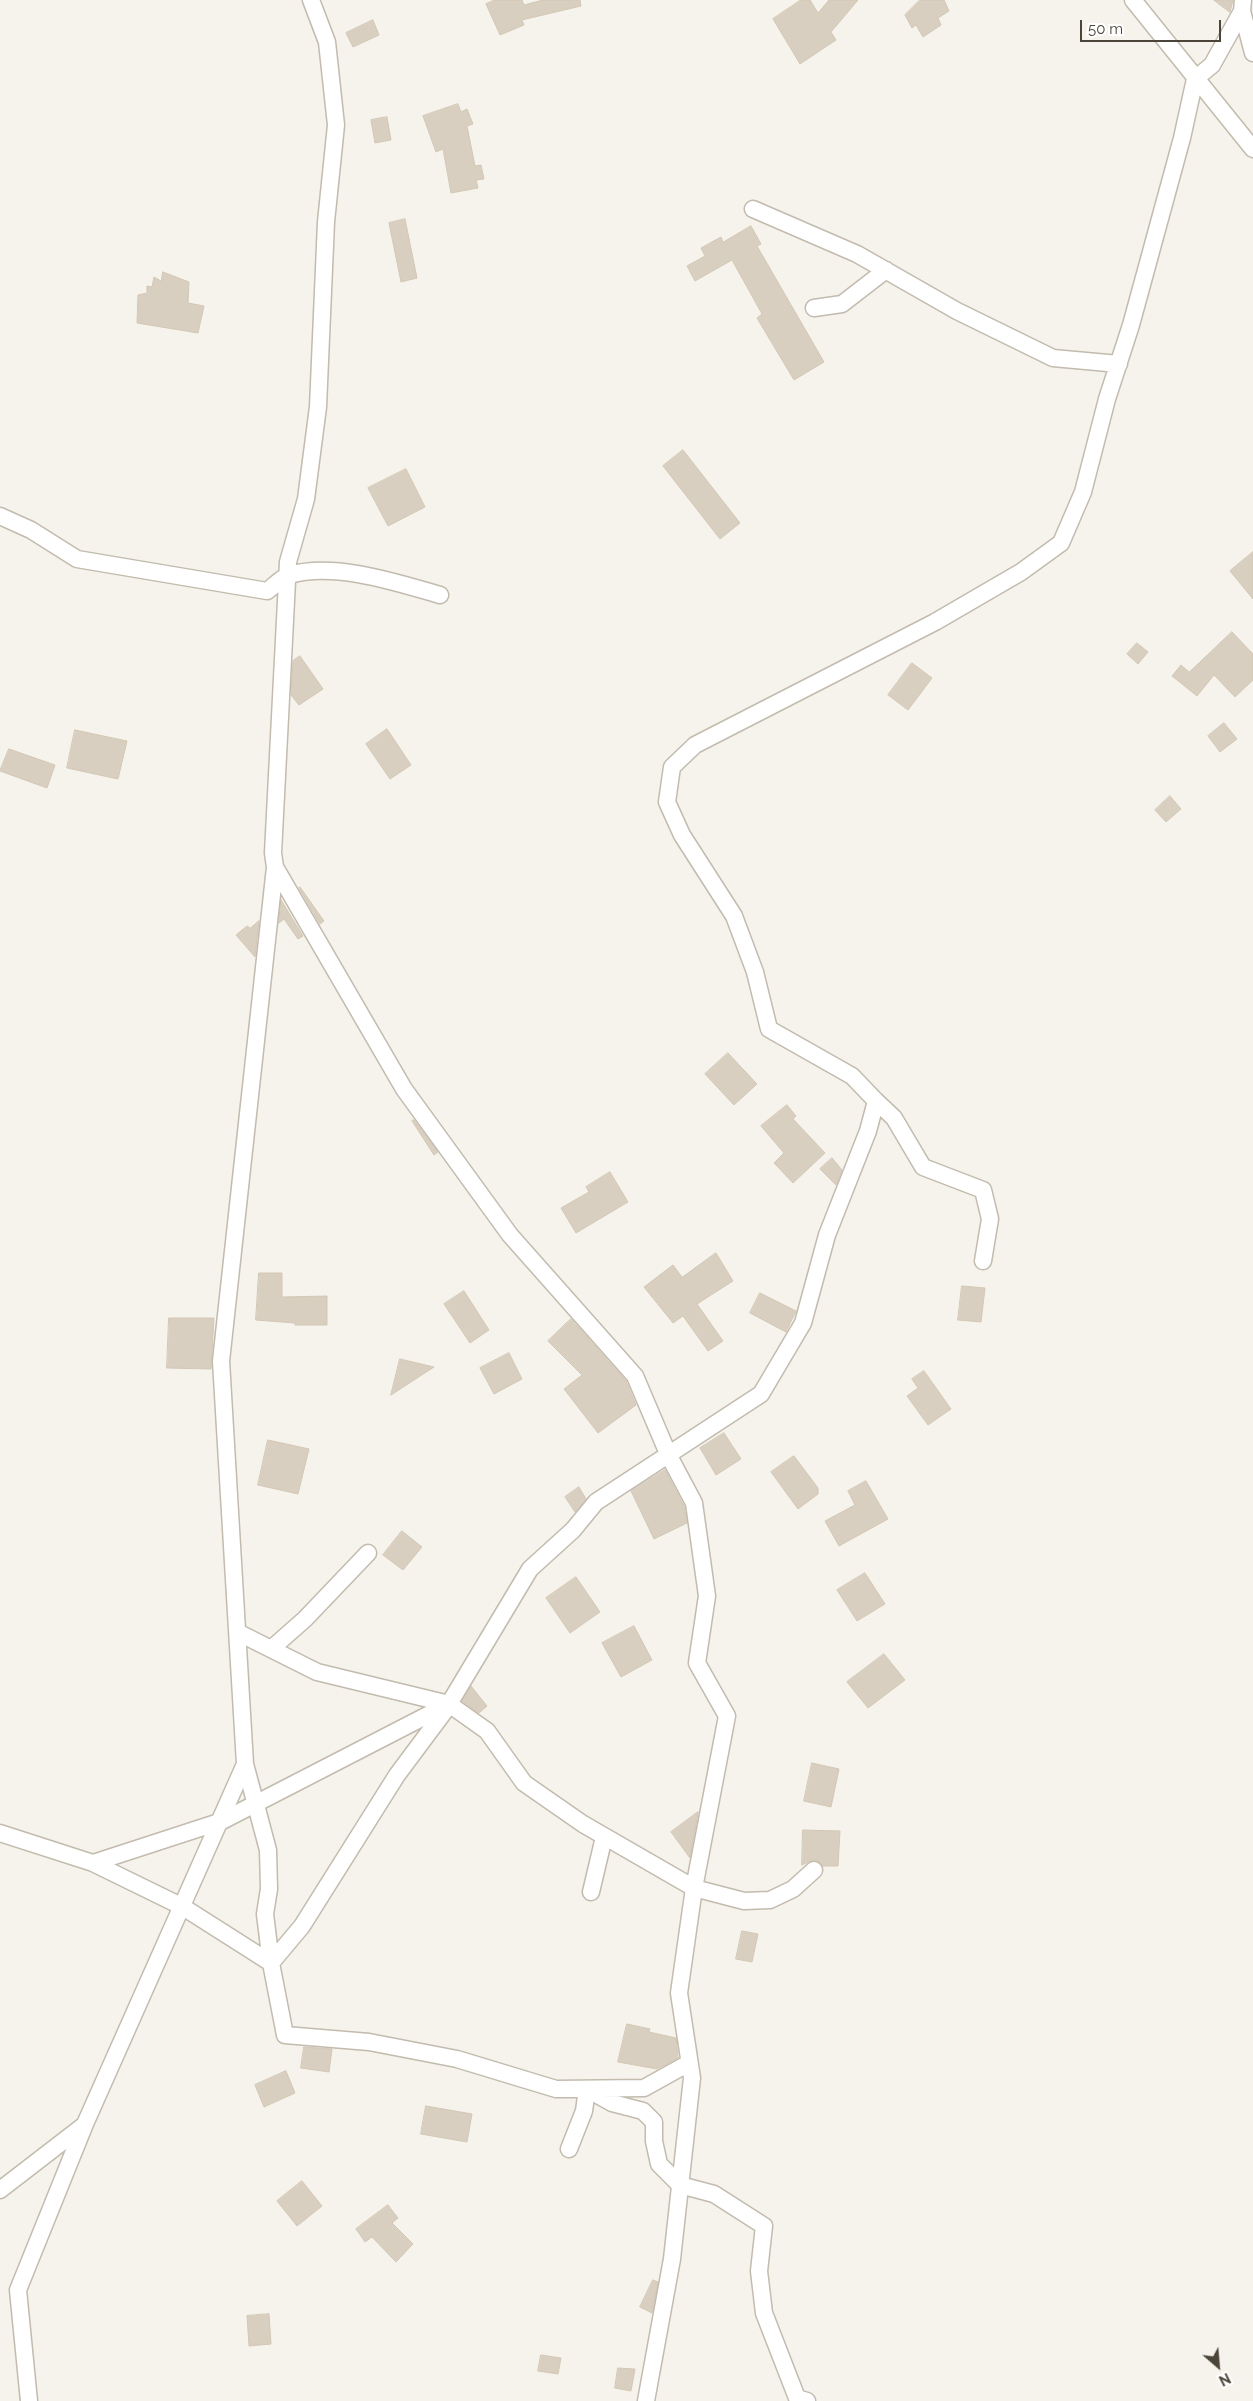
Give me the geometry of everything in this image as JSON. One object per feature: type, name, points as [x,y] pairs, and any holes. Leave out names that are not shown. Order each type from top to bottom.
[{"type":"street","points":[[311,0],[326,42],[336,125],[326,222],[318,407],[306,498],[288,562],[273,853],[275,867],[221,1362],[239,1633],[240,1693],[246,1764],[258,1803],[268,1850],[269,1889],[265,1914],[271,1963],[285,2035],[370,2042],[457,2059],[556,2089],[644,2088],[689,2063]]},
{"type":"street","points":[[1133,0],[1253,149]]},
{"type":"street","points":[[983,1261],[990,1219],[983,1190],[923,1167],[894,1118],[852,1076],[768,1029],[755,972],[734,916],[682,836],[667,802],[672,767],[695,745],[936,622],[1021,572],[1061,543],[1083,492],[1182,138],[1195,79],[1212,65],[1243,5]]},
{"type":"street","points":[[1243,5],[1253,53]]},
{"type":"street","points":[[752,208],[857,254],[957,311],[1053,358],[1119,364]]},
{"type":"street","points":[[814,308],[842,304],[886,270]]},
{"type":"street","points":[[0,516],[31,530],[77,559],[267,591],[285,614]]},
{"type":"street","points":[[267,591],[287,576],[323,571],[384,579],[440,595]]},
{"type":"street","points":[[275,867],[404,1089],[510,1235],[635,1376],[669,1456],[694,1503],[707,1596],[697,1663],[726,1716],[694,1888],[679,1993],[692,2078],[672,2259],[646,2401]]},
{"type":"street","points":[[271,1963],[302,1926],[397,1775],[449,1704],[530,1569],[573,1530],[596,1502],[761,1394],[804,1323],[827,1235],[868,1131],[876,1101]]},
{"type":"street","points":[[271,1649],[305,1619],[368,1553]]},
{"type":"street","points":[[239,1633],[317,1672],[449,1704],[487,1731],[524,1782],[604,1837],[694,1888],[744,1901],[770,1900],[792,1890],[814,1870]]},
{"type":"street","points":[[93,1863],[222,1821],[449,1704]]},
{"type":"street","points":[[29,2401],[18,2290],[85,2124],[246,1764]]},
{"type":"street","points":[[0,1834],[93,1863],[183,1907],[271,1963]]},
{"type":"street","points":[[591,1892],[604,1837]]},
{"type":"street","points":[[569,2150],[584,2111],[587,2089]]},
{"type":"street","points":[[587,2089],[612,2103],[644,2111],[654,2122],[654,2141],[659,2164],[680,2185],[714,2194],[764,2226],[759,2271],[764,2313],[797,2398],[807,2401]]},
{"type":"street","points":[[0,2190],[85,2124]]},
{"type":"building","points":[[495,0],[522,0],[524,5],[543,0],[580,0],[581,6],[522,20],[524,25],[500,35],[486,4]]},
{"type":"building","points":[[801,0],[810,0],[818,13],[829,0],[858,0],[831,32],[836,40],[800,64],[773,19]]},
{"type":"building","points":[[920,0],[944,0],[949,11],[938,18],[941,25],[923,37],[916,25],[912,28],[905,15]]},
{"type":"building","points":[[1214,0],[1233,0],[1230,12]]},
{"type":"building","points":[[373,20],[379,35],[353,47],[346,33]]},
{"type":"building","points":[[458,104],[461,112],[467,109],[473,124],[467,126],[475,166],[481,165],[484,179],[476,180],[478,188],[451,193],[443,149],[436,152],[423,116]]},
{"type":"building","points":[[387,117],[391,140],[375,143],[371,120]]},
{"type":"building","points":[[405,219],[417,278],[401,282],[389,223]]},
{"type":"building","points":[[751,226],[761,244],[757,246],[824,362],[794,380],[757,318],[762,314],[732,260],[695,281],[687,266],[705,256],[701,248],[721,237],[723,242]]},
{"type":"building","points":[[163,272],[189,282],[188,303],[204,306],[198,333],[137,323],[138,295],[147,293],[147,286],[152,287],[154,277],[161,281]]},
{"type":"building","points":[[683,450],[740,523],[720,539],[663,466]]},
{"type":"building","points":[[406,469],[425,507],[388,526],[368,488]]},
{"type":"building","points":[[1253,552],[1253,599],[1230,571]]},
{"type":"building","points":[[1232,632],[1253,654],[1253,680],[1235,697],[1214,675],[1197,696],[1172,676],[1181,665],[1189,672]]},
{"type":"building","points":[[1137,643],[1148,652],[1138,664],[1127,654]]},
{"type":"building","points":[[300,656],[323,689],[299,705],[291,695],[293,661]]},
{"type":"building","points":[[912,663],[932,678],[908,710],[888,695]]},
{"type":"building","points":[[1224,723],[1237,739],[1220,752],[1208,736]]},
{"type":"building","points":[[387,729],[411,765],[390,779],[366,744]]},
{"type":"building","points":[[75,730],[127,741],[118,779],[67,768]]},
{"type":"building","points":[[9,749],[55,765],[47,788],[0,771]]},
{"type":"building","points":[[1170,796],[1181,809],[1166,822],[1155,810]]},
{"type":"building","points":[[299,888],[324,921],[320,924]]},
{"type":"building","points":[[281,900],[303,936],[298,939],[284,919],[279,923]]},
{"type":"building","points":[[259,921],[255,957],[236,935],[247,926],[250,928]]},
{"type":"building","points":[[728,1053],[757,1084],[734,1105],[705,1074]]},
{"type":"building","points":[[787,1105],[796,1116],[793,1119],[825,1153],[793,1183],[774,1163],[784,1153],[761,1126]]},
{"type":"building","points":[[414,1120],[438,1152],[434,1155],[412,1121]]},
{"type":"building","points":[[832,1158],[842,1170],[836,1185],[820,1169]]},
{"type":"building","points":[[610,1172],[628,1202],[576,1233],[561,1208],[589,1192],[586,1187]]},
{"type":"building","points":[[716,1253],[733,1281],[697,1304],[723,1341],[708,1351],[683,1316],[673,1323],[644,1287],[673,1265],[682,1277]]},
{"type":"building","points":[[259,1273],[282,1273],[282,1297],[327,1296],[327,1325],[295,1325],[295,1323],[256,1320]]},
{"type":"building","points":[[962,1286],[985,1288],[981,1322],[958,1320]]},
{"type":"building","points":[[464,1291],[489,1330],[470,1343],[444,1304]]},
{"type":"building","points":[[760,1293],[796,1311],[786,1332],[750,1313]]},
{"type":"building","points":[[169,1318],[214,1318],[211,1369],[167,1368]]},
{"type":"building","points":[[571,1319],[626,1381],[636,1405],[598,1433],[564,1389],[582,1375],[548,1341]]},
{"type":"building","points":[[509,1353],[522,1379],[494,1394],[480,1368]]},
{"type":"building","points":[[400,1359],[434,1367],[391,1395]]},
{"type":"building","points":[[924,1371],[951,1409],[928,1425],[907,1396],[918,1388],[912,1379]]},
{"type":"building","points":[[724,1433],[741,1459],[716,1475],[700,1448]]},
{"type":"building","points":[[268,1440],[309,1449],[298,1494],[258,1485]]},
{"type":"building","points":[[794,1456],[818,1488],[818,1494],[798,1509],[771,1472]]},
{"type":"building","points":[[665,1470],[684,1506],[687,1523],[654,1539],[631,1491]]},
{"type":"building","points":[[866,1481],[888,1519],[839,1546],[825,1521],[855,1505],[848,1491]]},
{"type":"building","points":[[579,1487],[586,1499],[575,1512],[565,1497]]},
{"type":"building","points":[[402,1531],[422,1547],[403,1570],[383,1555]]},
{"type":"building","points":[[865,1573],[885,1604],[857,1621],[837,1590]]},
{"type":"building","points":[[576,1577],[600,1612],[570,1633],[546,1598]]},
{"type":"building","points":[[634,1626],[652,1660],[621,1677],[602,1643]]},
{"type":"building","points":[[884,1654],[905,1680],[868,1708],[847,1682]]},
{"type":"building","points":[[471,1686],[487,1706],[479,1713],[462,1701]]},
{"type":"building","points":[[812,1763],[839,1769],[831,1807],[804,1801]]},
{"type":"building","points":[[698,1813],[690,1858],[671,1832]]},
{"type":"building","points":[[803,1830],[840,1831],[838,1866],[823,1866],[818,1861],[812,1860],[802,1865]]},
{"type":"building","points":[[742,1931],[758,1934],[752,1962],[736,1959]]},
{"type":"building","points":[[627,2024],[650,2029],[649,2032],[676,2038],[678,2058],[657,2069],[618,2062]]},
{"type":"building","points":[[304,2047],[332,2049],[329,2072],[301,2068]]},
{"type":"building","points":[[286,2071],[295,2093],[264,2107],[255,2085]]},
{"type":"building","points":[[426,2106],[472,2114],[467,2142],[421,2134]]},
{"type":"building","points":[[302,2181],[322,2206],[297,2226],[277,2201]]},
{"type":"building","points":[[388,2205],[398,2218],[392,2223],[413,2244],[396,2262],[372,2237],[365,2242],[356,2229]]},
{"type":"building","points":[[653,2280],[658,2282],[652,2313],[640,2307]]},
{"type":"building","points":[[269,2314],[271,2344],[249,2346],[247,2316]]},
{"type":"building","points":[[541,2355],[561,2358],[558,2374],[538,2371]]},
{"type":"building","points":[[618,2368],[635,2369],[631,2391],[615,2388]]}]
